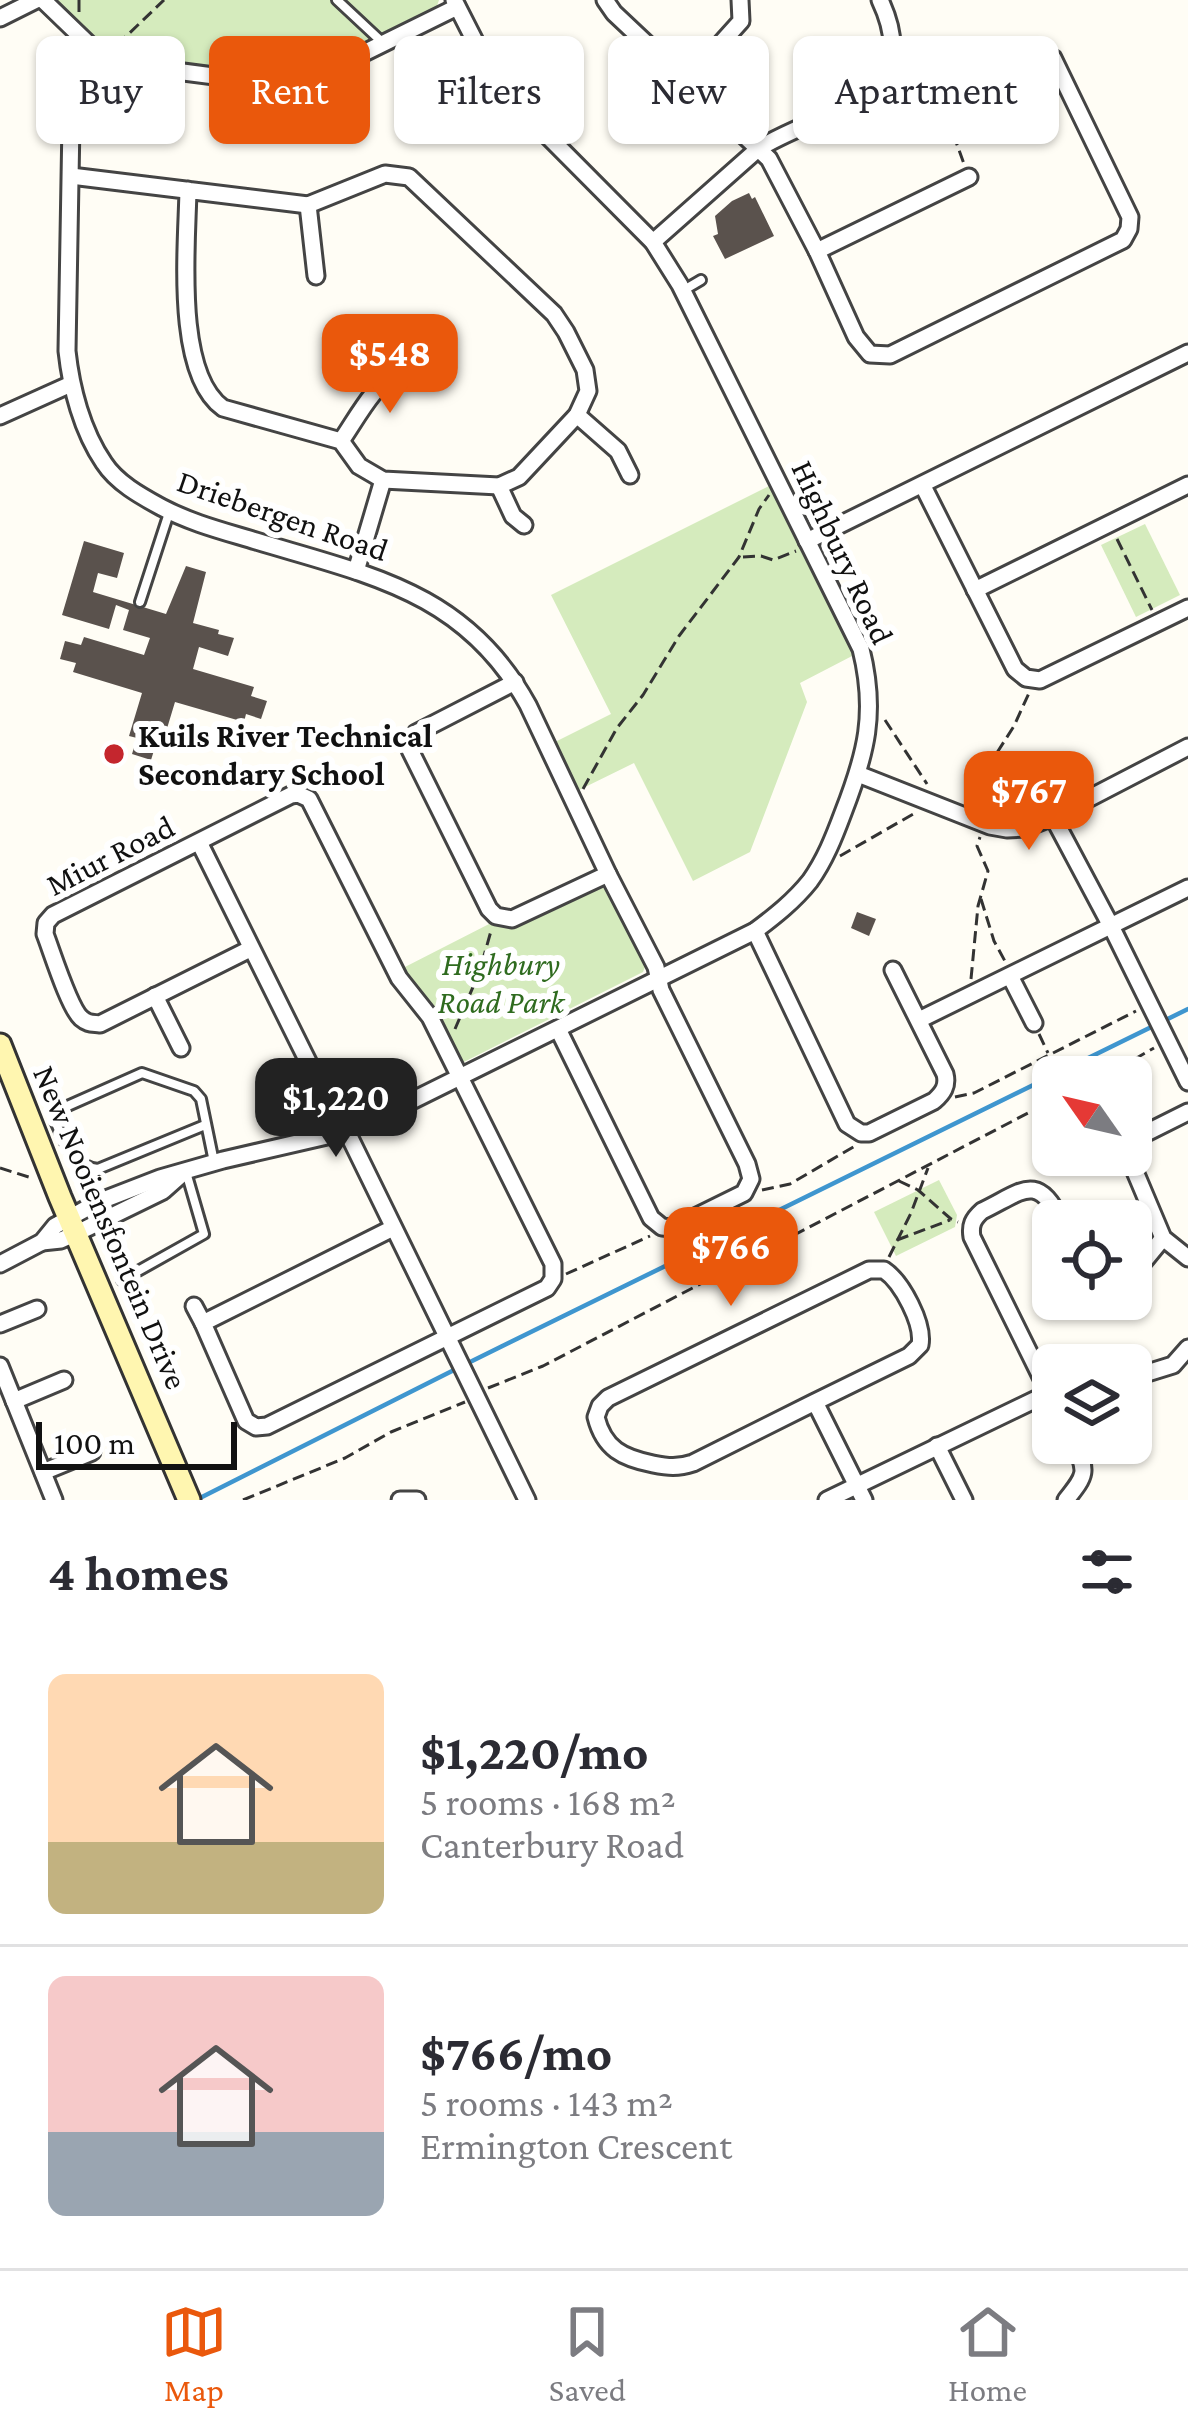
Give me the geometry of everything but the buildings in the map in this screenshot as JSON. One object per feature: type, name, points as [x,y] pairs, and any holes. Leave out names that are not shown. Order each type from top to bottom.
[{"type":"street","points":[[0,18],[40,0],[84,36]]},
{"type":"street","points":[[605,0],[639,36]]},
{"type":"street","points":[[728,36],[741,21],[740,0]]},
{"type":"street","points":[[880,0],[892,36]]},
{"type":"street","points":[[185,73],[291,86],[455,4]]},
{"type":"street","name":"Highbury Road","points":[[0,1264],[42,1242],[62,1240],[73,1225],[163,1190],[185,1173],[379,1117],[754,931],[785,908],[819,868],[858,774],[870,723],[861,650],[683,290],[652,242],[509,97],[455,4]]},
{"type":"street","points":[[753,144],[769,159],[863,346],[870,354],[890,356],[1123,240],[1130,217],[1059,70]]},
{"type":"street","points":[[652,242],[739,173],[758,149],[793,129]]},
{"type":"street","name":"Driebergen Road","points":[[71,144],[67,351],[71,384],[104,464],[137,493],[194,523],[394,584],[473,634],[515,682],[747,1164],[748,1187]]},
{"type":"street","points":[[71,176],[188,190],[308,205],[386,174],[409,178],[554,314],[588,380],[577,415],[519,477],[499,486],[382,480],[358,466],[340,441],[217,404],[189,338],[188,190]]},
{"type":"street","points":[[817,251],[968,177]]},
{"type":"street","points":[[308,205],[316,276]]},
{"type":"street","points":[[808,543],[1188,353]]},
{"type":"street","points":[[340,441],[392,377],[408,368],[429,368]]},
{"type":"street","points":[[0,416],[71,384]]},
{"type":"street","points":[[577,415],[618,451],[630,475]]},
{"type":"street","points":[[356,572],[382,480]]},
{"type":"street","points":[[975,590],[1188,485]]},
{"type":"street","points":[[499,486],[513,516],[524,525]]},
{"type":"street","points":[[923,486],[1015,668],[1033,680],[1188,608]]},
{"type":"street","points":[[515,682],[416,733],[410,750],[496,916],[512,919],[608,874]]},
{"type":"street","points":[[858,774],[990,826],[1024,828],[1188,747]]},
{"type":"street","name":"Miur Road","points":[[250,949],[100,1024],[86,1022],[76,1011],[45,934],[46,923],[52,915],[291,795],[309,799],[399,978],[430,1017],[555,1274]]},
{"type":"street","points":[[1052,817],[1188,1082]]},
{"type":"street","points":[[199,842],[527,1500]]},
{"type":"street","points":[[919,1020],[1188,888]]},
{"type":"street","points":[[754,931],[847,1124],[861,1133],[934,1101],[946,1085],[893,970]]},
{"type":"street","points":[[1010,976],[1034,1023]]},
{"type":"street","points":[[155,995],[181,1048]]},
{"type":"street","points":[[558,1029],[658,1225],[673,1228],[748,1187]]},
{"type":"street","name":"New Nooiensfontein Drive","points":[[0,1045],[188,1497]]},
{"type":"street","points":[[1152,1130],[1188,1112]]},
{"type":"street","points":[[1137,1176],[1163,1238],[1188,1258]]},
{"type":"street","points":[[1032,1356],[970,1228],[982,1211],[1026,1190],[1049,1200]]},
{"type":"street","points":[[203,1323],[393,1228]]},
{"type":"street","points":[[1152,1251],[1163,1238]]},
{"type":"street","points":[[869,1270],[884,1270],[898,1282],[922,1329],[920,1345],[909,1356],[815,1402],[675,1468],[624,1457],[607,1443],[596,1417],[608,1399],[869,1270]]},
{"type":"street","points":[[194,1306],[243,1417],[256,1427],[450,1345],[547,1288],[555,1274]]},
{"type":"street","points":[[0,1324],[37,1309]]},
{"type":"street","points":[[1152,1372],[1173,1365],[1188,1348]]},
{"type":"street","points":[[0,1366],[54,1500]]},
{"type":"street","points":[[14,1401],[64,1380]]},
{"type":"street","points":[[815,1402],[860,1492]]},
{"type":"street","points":[[827,1500],[860,1492],[937,1446],[1032,1403]]},
{"type":"street","points":[[937,1446],[964,1500]]},
{"type":"street","points":[[43,1472],[92,1452]]},
{"type":"street","points":[[1066,1500],[1082,1480],[1083,1464]]},
{"type":"street","points":[[400,1500],[417,1500]]},
{"type":"lane","points":[[338,0],[383,43]]},
{"type":"lane","points":[[683,290],[701,280]]},
{"type":"lane","points":[[140,602],[169,511]]},
{"type":"lane","points":[[205,1125],[98,1169],[75,1160],[56,1121],[63,1108],[142,1073],[194,1091],[201,1099],[214,1162]]},
{"type":"lane","points":[[122,1280],[204,1234],[185,1173]]},
{"type":"path","points":[[79,0],[80,23]]},
{"type":"path","points":[[124,36],[164,0]]},
{"type":"path","points":[[957,144],[968,177]]},
{"type":"path","points":[[571,796],[584,789],[616,728],[739,557],[759,509],[778,482]]},
{"type":"path","points":[[1109,524],[1157,623]]},
{"type":"path","points":[[739,557],[773,560],[808,543]]},
{"type":"path","points":[[819,868],[931,802],[932,793],[885,720]]},
{"type":"path","points":[[980,898],[1010,976]]},
{"type":"path","points":[[444,1046],[478,973],[496,916]]},
{"type":"path","points":[[942,1094],[953,1098],[974,1093],[1049,1054],[1152,1010]]},
{"type":"path","points":[[1034,1023],[1049,1054]]},
{"type":"path","points":[[1135,1056],[1165,1036]]},
{"type":"path","points":[[243,1500],[543,1366],[1032,1111]]},
{"type":"path","points":[[748,1187],[764,1190],[790,1184],[863,1142],[869,1133]]},
{"type":"path","points":[[884,1270],[930,1165]]},
{"type":"path","points":[[0,1168],[38,1180]]},
{"type":"path","points":[[898,1181],[919,1190],[951,1219],[970,1228]]},
{"type":"path","points":[[897,1240],[951,1219]]},
{"type":"path","points":[[555,1274],[565,1275],[648,1238],[658,1225]]},
{"type":"green space","points":[[53,0],[439,0],[429,14],[370,43],[370,36],[209,36],[209,68],[185,65],[185,36],[93,36]]},
{"type":"green space","points":[[771,485],[854,655],[800,683],[807,702],[750,852],[693,881],[634,763],[577,791],[553,743],[611,714],[551,595]]},
{"type":"green space","points":[[1145,524],[1180,595],[1136,617],[1101,545]]},
{"type":"green space","name":"Highbury Road Park","points":[[595,885],[611,891],[646,964],[643,972],[462,1063],[401,969],[493,922]]},
{"type":"green space","points":[[939,1180],[957,1215],[955,1227],[896,1256],[874,1212]]},
{"type":"waterway","points":[[466,1364],[1188,1009]]},
{"type":"waterway","points":[[198,1499],[456,1369]]},
{"type":"place","name":"Kuils River Technical Secondary School","points":[[114,754]]}]
